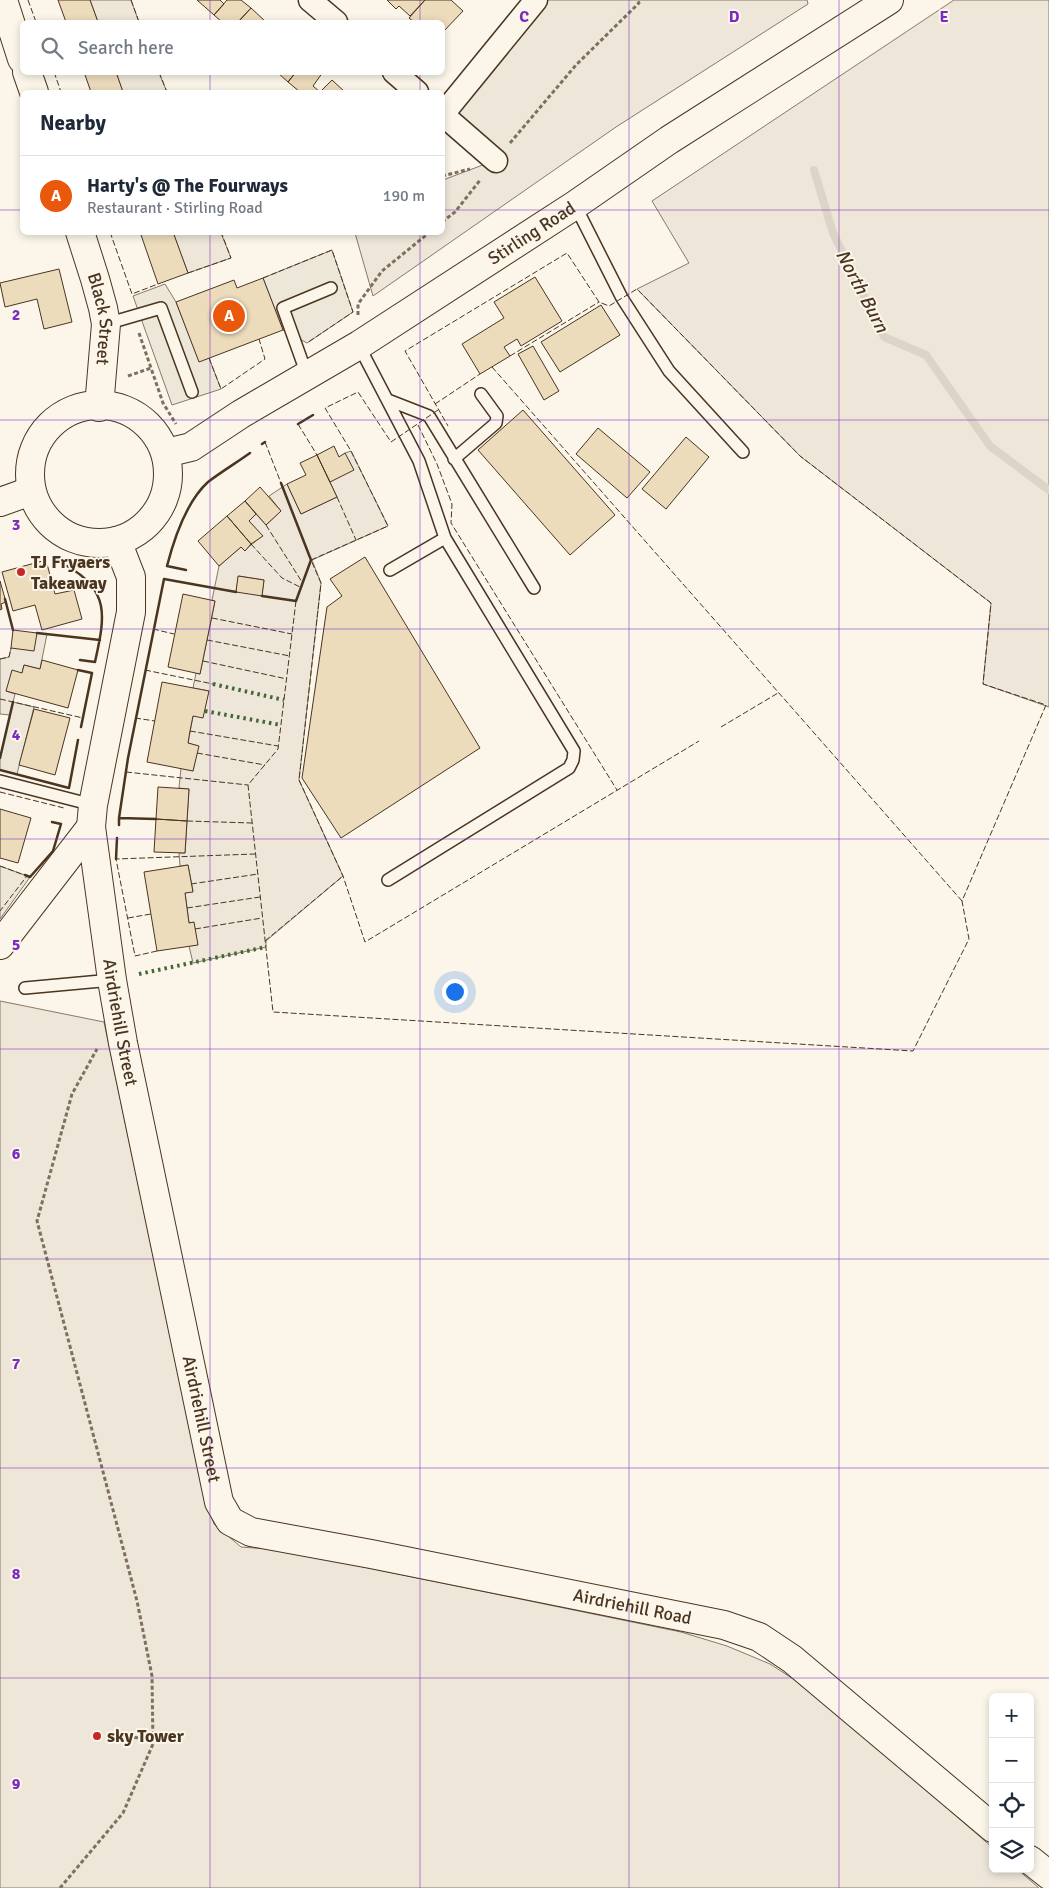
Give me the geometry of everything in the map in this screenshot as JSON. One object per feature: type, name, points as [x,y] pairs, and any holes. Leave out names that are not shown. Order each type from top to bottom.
[{"type":"main road","name":"Stirling Road","points":[[179,450],[359,345],[575,206],[669,140],[889,0]]},
{"type":"main road","points":[[3,6],[20,53]]},
{"type":"main road","points":[[28,75],[33,90]]},
{"type":"main road","name":"Black Street","points":[[81,235],[99,293],[106,324],[99,407]]},
{"type":"main road","points":[[84,407],[99,407],[118,409],[137,418],[150,427],[158,436],[179,450],[170,472],[168,487],[162,505],[153,518],[138,531],[117,541],[98,542],[77,538],[61,531],[48,521],[36,505],[31,491],[29,472],[33,454],[42,434],[51,423],[67,413],[84,407]]},
{"type":"main road","points":[[0,502],[31,491]]},
{"type":"main road","name":"Airdriehill Street","points":[[117,541],[131,577],[131,612],[92,816],[112,980],[123,1043],[219,1502]]},
{"type":"main road","points":[[0,945],[92,816]]},
{"type":"main road","name":"Airdriehill Road","points":[[219,1502],[230,1521],[251,1532],[724,1624],[759,1638],[792,1659],[989,1825]]},
{"type":"main road","points":[[1034,1863],[1049,1875]]},
{"type":"street","points":[[310,0],[334,20]]},
{"type":"street","points":[[445,112],[536,0]]},
{"type":"street","points":[[397,75],[415,90]]},
{"type":"street","points":[[445,116],[496,160]]},
{"type":"lane","points":[[575,206],[622,298],[669,370],[743,452]]},
{"type":"lane","points":[[307,376],[283,308],[331,288]]},
{"type":"lane","points":[[106,324],[161,308],[192,392]]},
{"type":"lane","points":[[359,345],[419,461],[445,538],[574,750],[573,760],[569,768],[388,880]]},
{"type":"lane","points":[[454,459],[497,420],[497,416],[481,394]]},
{"type":"lane","points":[[388,400],[429,416],[534,588]]},
{"type":"lane","points":[[390,570],[445,538]]},
{"type":"lane","points":[[0,781],[92,816]]},
{"type":"lane","points":[[25,988],[112,980]]},
{"type":"path","points":[[445,220],[456,212],[496,160],[576,65],[639,3],[637,0]]},
{"type":"path","points":[[359,345],[358,304],[382,271],[426,235]]},
{"type":"path","points":[[133,316],[179,450]]},
{"type":"path","points":[[60,1888],[123,1813],[153,1744],[152,1676],[137,1601],[37,1221],[72,1094],[97,1048],[123,1043]]},
{"type":"path","points":[[108,1737],[153,1738]]},
{"type":"shaded area","points":[[90,0],[131,0],[138,20],[97,20]]},
{"type":"shaded area","points":[[536,0],[807,0],[808,4],[616,127],[373,296],[356,235],[445,235],[445,179],[496,160],[445,116],[445,112]]},
{"type":"shaded area","points":[[954,0],[1049,0],[1049,707],[983,684],[991,603],[800,456],[637,289],[689,263],[652,201]]},
{"type":"shaded area","points":[[117,75],[160,75],[166,90],[122,90]]},
{"type":"shaded area","points":[[174,235],[222,235],[231,258],[188,273]]},
{"type":"shaded area","points":[[332,250],[353,312],[307,343],[283,330],[263,278]]},
{"type":"shaded area","points":[[165,284],[176,302],[199,361],[209,358],[221,389],[172,405],[133,296]]},
{"type":"shaded area","points":[[351,451],[388,526],[312,560],[321,583],[299,780],[343,876],[266,941],[266,947],[193,963],[189,946],[197,944],[194,923],[189,923],[185,893],[193,891],[188,865],[180,866],[179,853],[185,853],[189,789],[179,788],[181,768],[193,771],[198,746],[188,743],[193,716],[209,691],[193,688],[196,673],[200,674],[215,601],[212,600],[219,566],[241,547],[245,550],[262,536],[249,521],[256,514],[266,525],[281,511],[269,496],[287,484],[301,514],[337,497],[330,482],[345,453]],"holes":[[[239,576],[264,580],[262,595],[236,591]]]},
{"type":"shaded area","points":[[37,633],[47,634],[40,669],[24,665],[22,673],[6,691],[15,694],[13,702],[34,707],[17,774],[0,770],[0,758],[10,715],[0,714],[0,659],[9,657],[11,648]]},
{"type":"shaded area","points":[[0,866],[30,877],[0,919]]},
{"type":"shaded area","points":[[0,1001],[104,1022],[200,1478],[214,1524],[241,1547],[281,1550],[681,1632],[727,1646],[770,1664],[812,1691],[989,1845],[989,1873],[1022,1873],[1039,1888],[0,1888]]},
{"type":"building","points":[[58,0],[90,0],[97,20],[65,20]]},
{"type":"building","points":[[197,0],[220,0],[224,4],[214,15]]},
{"type":"building","points":[[227,0],[241,0],[251,8],[240,20],[220,20],[214,15]]},
{"type":"building","points":[[387,0],[425,0],[410,16],[399,6],[396,9]]},
{"type":"building","points":[[425,0],[451,0],[463,11],[445,30],[445,20],[412,20],[409,18]]},
{"type":"building","points":[[251,8],[264,20],[240,20]]},
{"type":"building","points":[[85,75],[117,75],[122,90],[90,90]]},
{"type":"building","points":[[280,75],[294,75],[288,82]]},
{"type":"building","points":[[294,75],[321,75],[313,86],[318,90],[298,90],[288,82]]},
{"type":"building","points":[[332,80],[343,90],[322,90]]},
{"type":"building","points":[[141,235],[174,235],[188,273],[158,284]]},
{"type":"building","points":[[59,269],[72,322],[44,329],[37,299],[5,307],[0,283]]},
{"type":"building","points":[[535,277],[562,321],[521,346],[517,339],[504,347],[510,356],[480,374],[462,344],[504,318],[494,302]]},
{"type":"building","points":[[263,278],[283,330],[199,362],[176,302],[234,280],[237,288]]},
{"type":"building","points":[[601,305],[620,335],[560,372],[541,342]]},
{"type":"building","points":[[533,346],[559,391],[544,400],[518,354]]},
{"type":"building","points":[[523,410],[615,515],[570,555],[478,450]]},
{"type":"building","points":[[598,428],[650,472],[627,498],[576,454]]},
{"type":"building","points":[[686,437],[709,457],[666,509],[642,489]]},
{"type":"building","points":[[334,446],[339,457],[345,453],[354,470],[330,482],[317,455]]},
{"type":"building","points":[[317,455],[337,497],[301,514],[287,484],[306,475],[300,463]]},
{"type":"building","points":[[260,487],[281,511],[266,525],[245,501]]},
{"type":"building","points":[[245,501],[256,514],[249,521],[263,536],[251,544],[227,516]]},
{"type":"building","points":[[227,516],[251,544],[245,551],[241,547],[219,566],[198,541]]},
{"type":"building","points":[[365,557],[480,748],[341,838],[302,778],[327,607],[342,596],[330,579]]},
{"type":"building","points":[[46,560],[55,594],[74,590],[82,619],[42,630],[35,605],[13,611],[2,572]]},
{"type":"building","points":[[238,576],[264,580],[262,596],[236,592]]},
{"type":"building","points":[[0,581],[6,602],[1,604],[2,609],[0,610]]},
{"type":"building","points":[[183,594],[215,601],[200,674],[168,667]]},
{"type":"building","points":[[13,630],[37,633],[34,651],[11,648]]},
{"type":"building","points":[[42,660],[78,670],[68,708],[6,691],[12,670],[22,673],[24,665],[40,669]]},
{"type":"building","points":[[162,682],[209,691],[203,718],[193,716],[190,731],[188,743],[199,746],[193,771],[147,762]]},
{"type":"building","points":[[34,709],[70,718],[55,775],[19,765]]},
{"type":"building","points":[[158,787],[189,789],[187,821],[156,819]]},
{"type":"building","points":[[0,809],[31,818],[18,863],[0,858]]},
{"type":"building","points":[[156,819],[187,821],[185,853],[154,852]]},
{"type":"building","points":[[188,865],[193,892],[185,893],[189,923],[194,922],[198,945],[157,951],[144,872]]},
{"type":"waterway","name":"North Burn","points":[[814,170],[833,233],[884,337],[926,355],[990,446],[1049,490]]},
{"type":"hedge","points":[[213,684],[284,700]]},
{"type":"hedge","points":[[205,711],[281,725]]},
{"type":"hedge","points":[[139,974],[266,947]]},
{"type":"fence","points":[[28,0],[35,20]]},
{"type":"fence","points":[[131,0],[138,20]]},
{"type":"fence","points":[[55,75],[60,90]]},
{"type":"fence","points":[[160,75],[166,90]]},
{"type":"fence","points":[[111,235],[132,294],[158,284]]},
{"type":"fence","points":[[188,273],[231,258],[222,235]]},
{"type":"fence","points":[[263,278],[332,250],[353,312],[307,343]]},
{"type":"fence","points":[[296,601],[278,749],[248,785],[273,1012],[913,1051],[969,939],[962,901],[1046,705],[983,684],[991,603],[800,456],[637,289],[609,306],[599,302],[567,253],[405,351],[448,426]]},
{"type":"fence","points":[[510,356],[599,302]]},
{"type":"fence","points":[[209,358],[221,389],[265,359],[259,339]]},
{"type":"fence","points":[[492,367],[962,901]]},
{"type":"fence","points":[[435,404],[480,374]]},
{"type":"fence","points":[[438,410],[391,442],[358,392],[325,408],[351,451],[388,526],[311,560],[321,583],[299,780],[343,876],[365,942],[699,741]]},
{"type":"fence","points":[[298,424],[317,455]]},
{"type":"fence","points":[[418,425],[437,464],[452,504],[451,523],[617,790]]},
{"type":"fence","points":[[265,442],[281,483]]},
{"type":"fence","points":[[337,497],[356,540]]},
{"type":"fence","points":[[266,525],[302,582]]},
{"type":"fence","points":[[251,544],[282,578],[300,587]]},
{"type":"fence","points":[[212,618],[292,634]]},
{"type":"fence","points":[[153,629],[174,634]]},
{"type":"fence","points":[[207,640],[290,656]]},
{"type":"fence","points":[[0,659],[9,657],[11,648]]},
{"type":"fence","points":[[203,661],[287,679]]},
{"type":"fence","points":[[145,670],[213,684]]},
{"type":"fence","points":[[721,727],[778,693]]},
{"type":"fence","points":[[0,699],[83,718]]},
{"type":"fence","points":[[135,718],[155,721]]},
{"type":"fence","points":[[190,731],[278,746]]},
{"type":"fence","points":[[197,753],[265,765]]},
{"type":"fence","points":[[126,772],[248,785]]},
{"type":"fence","points":[[0,792],[64,808]]},
{"type":"fence","points":[[187,821],[252,823]]},
{"type":"fence","points":[[157,951],[135,956],[116,859],[255,854]]},
{"type":"fence","points":[[0,866],[27,876],[0,911]]},
{"type":"fence","points":[[191,884],[258,874]]},
{"type":"fence","points":[[265,941],[343,876]]},
{"type":"fence","points":[[187,908],[260,897]]},
{"type":"fence","points":[[128,918],[151,914]]},
{"type":"fence","points":[[195,929],[262,918]]},
{"type":"wall","points":[[298,424],[313,415]]},
{"type":"wall","points":[[186,570],[167,566],[182,521],[194,499],[208,482],[250,453]]},
{"type":"wall","points":[[262,596],[296,601],[311,560],[281,483]]},
{"type":"wall","points":[[67,566],[92,586],[98,596],[101,608],[101,633],[95,662],[80,660]]},
{"type":"wall","points":[[119,818],[128,758],[164,579],[236,592]]},
{"type":"wall","points":[[5,599],[13,630]]},
{"type":"wall","points":[[37,633],[100,640]]},
{"type":"wall","points":[[78,670],[92,673],[81,727]]},
{"type":"wall","points":[[0,758],[13,702]]},
{"type":"wall","points":[[0,770],[69,788],[78,740]]},
{"type":"wall","points":[[119,825],[119,818],[156,819]]},
{"type":"wall","points":[[25,875],[30,877],[53,851],[61,824],[52,822]]},
{"type":"wall","points":[[116,859],[117,838]]},
{"type":"place","name":"Harty's @ The Fourways","points":[[229,316]]},
{"type":"place","name":"TJ Fryaers Takeaway","points":[[21,572]]},
{"type":"place","name":"sky Tower","points":[[97,1736]]}]
